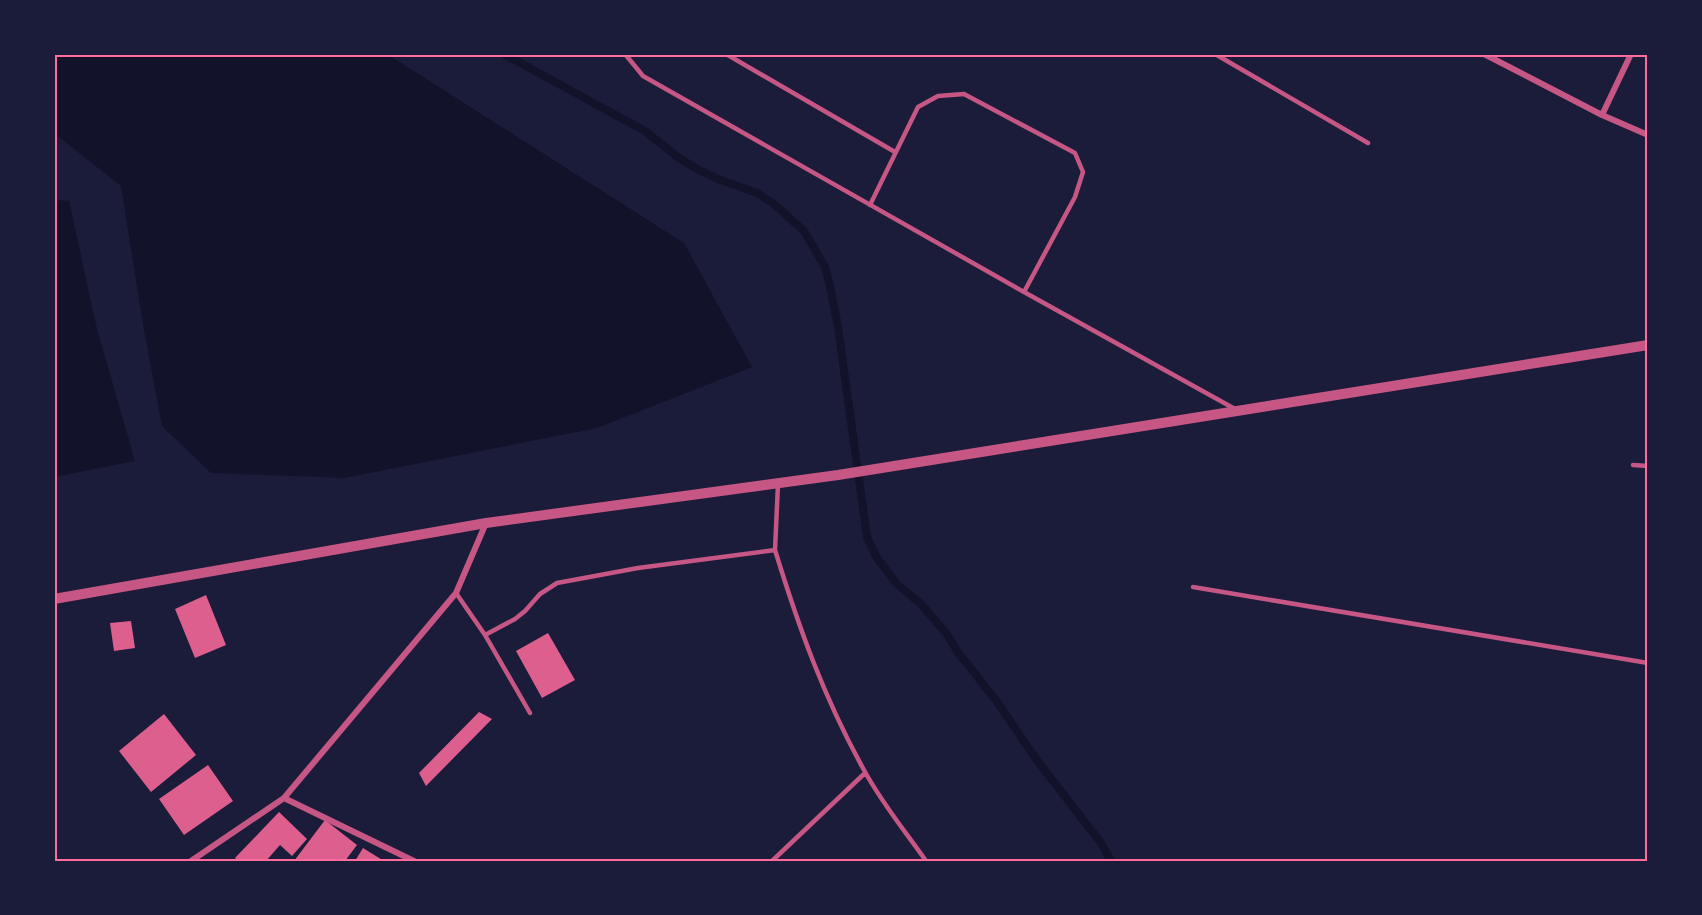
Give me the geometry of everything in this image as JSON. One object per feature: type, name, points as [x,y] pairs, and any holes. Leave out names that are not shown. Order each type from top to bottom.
[{"type":"street","points":[[1484,54],[1602,115],[1648,135]]},
{"type":"street","points":[[1602,115],[1631,54]]},
{"type":"street","points":[[54,599],[486,523],[884,468],[1648,345]]},
{"type":"street","points":[[191,861],[284,798],[456,593],[486,523]]},
{"type":"street","points":[[284,798],[414,861]]},
{"type":"lane","points":[[625,54],[643,76],[870,206],[1237,410]]},
{"type":"lane","points":[[726,54],[895,152]]},
{"type":"lane","points":[[1215,54],[1368,143]]},
{"type":"lane","points":[[870,206],[918,107],[938,96],[964,94],[1075,153],[1083,172],[1075,197],[1024,292]]},
{"type":"lane","points":[[1633,465],[1648,466]]},
{"type":"lane","points":[[778,483],[775,550],[794,614],[823,691],[865,772],[926,861]]},
{"type":"lane","points":[[485,634],[515,619],[540,594],[557,583],[638,567],[775,550]]},
{"type":"lane","points":[[1193,587],[1648,663]]},
{"type":"lane","points":[[456,593],[485,634],[530,713]]},
{"type":"lane","points":[[771,861],[865,772]]},
{"type":"shaded area","points":[[54,54],[387,54],[684,243],[752,367],[597,428],[344,478],[211,473],[162,426],[121,186],[54,133]]},
{"type":"shaded area","points":[[54,200],[69,201],[97,329],[135,461],[54,477]]},
{"type":"building","points":[[206,595],[226,645],[195,658],[175,609]]},
{"type":"building","points":[[131,621],[135,648],[114,651],[110,623]]},
{"type":"building","points":[[548,633],[575,680],[542,698],[516,651]]},
{"type":"building","points":[[479,712],[492,719],[426,786],[419,773]]},
{"type":"building","points":[[164,714],[196,755],[151,792],[119,751]]},
{"type":"building","points":[[208,765],[233,801],[184,835],[159,799]]},
{"type":"building","points":[[279,812],[307,839],[292,856],[280,845],[266,861],[238,861],[235,858]]},
{"type":"building","points":[[325,820],[357,845],[345,861],[294,861]]},
{"type":"building","points":[[363,848],[384,861],[355,861]]},
{"type":"waterway","points":[[504,54],[645,131],[697,169],[757,193],[774,204],[804,231],[825,267],[830,286],[838,327],[867,537],[877,558],[897,584],[920,603],[947,634],[1036,759],[1101,843],[1111,861]]}]
